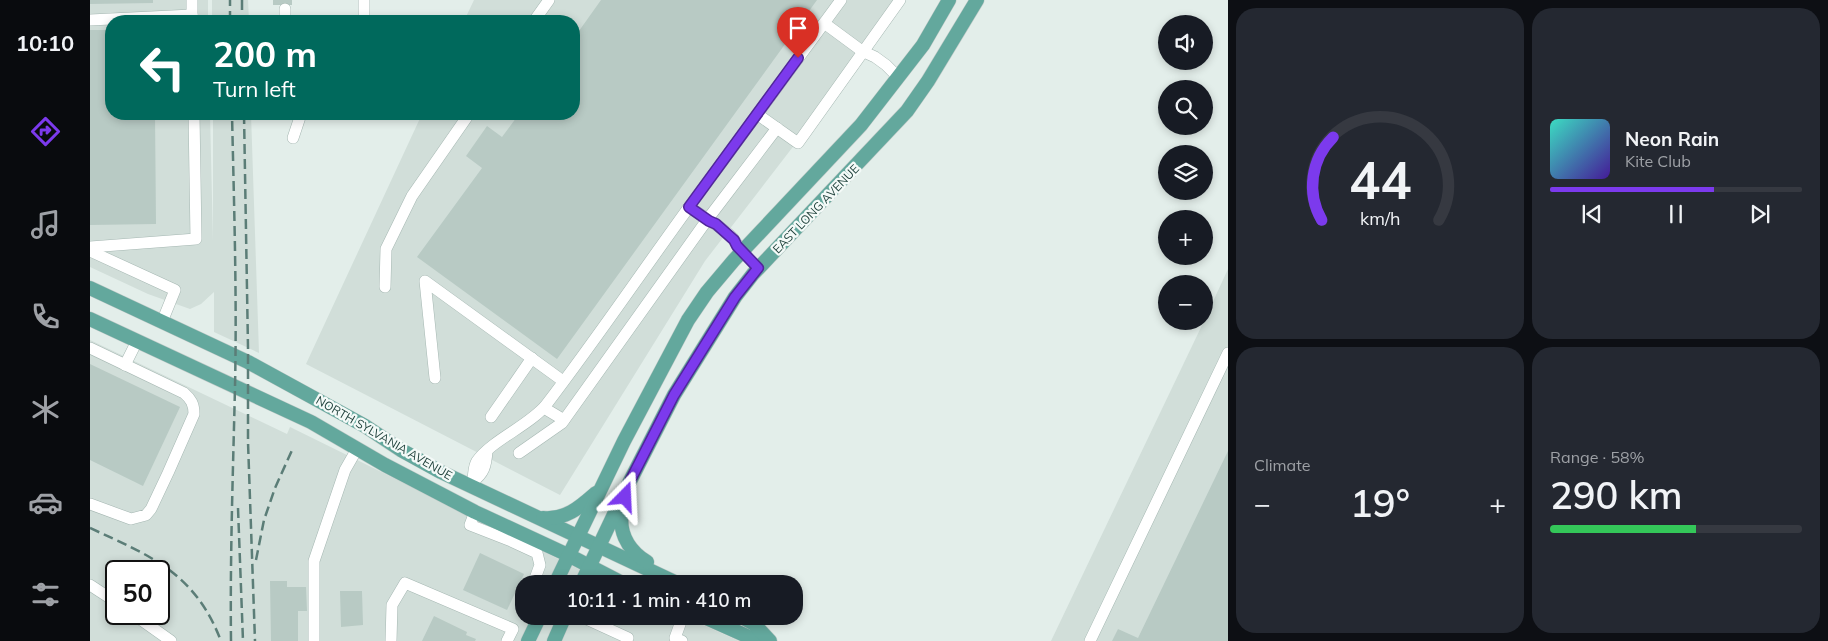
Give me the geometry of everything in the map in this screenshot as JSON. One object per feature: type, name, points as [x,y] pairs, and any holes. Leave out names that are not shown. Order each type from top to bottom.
[{"type":"main road","name":"EAST LONG AVENUE","points":[[559,575],[663,364],[688,320],[739,249],[861,124],[895,74],[923,45],[949,0]]},
{"type":"main road","name":"EAST LONG AVENUE","points":[[585,575],[674,395],[735,297],[758,268],[907,112],[977,0]]},
{"type":"main road","points":[[739,249],[758,268]]},
{"type":"main road","name":"NORTH SYLVANIA AVENUE","points":[[90,288],[248,362],[365,426],[401,450],[536,517],[661,575]]},
{"type":"main road","name":"NORTH SYLVANIA AVENUE","points":[[90,319],[311,422],[357,449],[475,512],[568,555],[605,575]]},
{"type":"main road","points":[[357,449],[365,426]]},
{"type":"main road","points":[[628,485],[622,510],[623,535],[637,555],[667,575]]},
{"type":"main road","points":[[536,517],[553,519],[569,515],[600,490]]},
{"type":"main road","points":[[528,641],[536,625]]},
{"type":"main road","points":[[554,641],[561,625]]},
{"type":"main road","points":[[722,625],[751,638],[769,641]]},
{"type":"main road","points":[[755,625],[769,641]]},
{"type":"street","points":[[192,0],[192,15]]},
{"type":"street","points":[[364,0],[364,15]]},
{"type":"street","points":[[538,15],[549,0]]},
{"type":"street","points":[[472,484],[472,472],[478,460],[544,408],[841,0]]},
{"type":"street","points":[[757,114],[798,142],[900,0]]},
{"type":"street","points":[[285,8],[285,15]]},
{"type":"street","points":[[90,20],[105,20]]},
{"type":"street","points":[[824,23],[863,52],[875,57],[895,74]]},
{"type":"street","points":[[90,247],[196,239],[194,120]]},
{"type":"street","points":[[293,138],[299,120]]},
{"type":"street","points":[[385,287],[386,249],[412,196],[465,120]]},
{"type":"street","points":[[519,453],[562,424],[777,128]]},
{"type":"street","points":[[689,207],[728,234],[739,249]]},
{"type":"street","points":[[90,251],[175,290],[162,322]]},
{"type":"street","points":[[435,378],[425,281],[563,381]]},
{"type":"street","points":[[125,365],[137,341]]},
{"type":"street","points":[[90,348],[184,393],[191,399],[194,406],[194,414],[151,509],[146,515],[131,519],[90,504]]},
{"type":"street","points":[[1090,641],[1228,353]]},
{"type":"street","points":[[491,417],[532,358]]},
{"type":"street","points":[[544,408],[564,420]]},
{"type":"street","points":[[314,641],[314,561],[345,470],[357,449]]},
{"type":"street","points":[[475,512],[470,525],[537,553],[540,565],[536,575]]},
{"type":"street","points":[[391,641],[392,605],[405,583],[513,628],[507,641]]},
{"type":"street","points":[[90,585],[105,595]]},
{"type":"street","points":[[148,625],[171,641]]},
{"type":"street","points":[[600,625],[628,638]]},
{"type":"street","points":[[680,625],[675,638],[682,641]]},
{"type":"shaded area","points":[[90,0],[208,0],[208,15],[105,15],[105,120],[210,120],[213,241],[213,120],[251,120],[259,353],[214,332],[214,292],[201,304],[190,309],[148,294],[90,267]]},
{"type":"shaded area","points":[[212,0],[248,0],[249,15],[212,15]]},
{"type":"shaded area","points":[[474,0],[906,0],[705,261],[560,495],[306,364],[419,120],[580,120],[580,15],[467,15]]},
{"type":"shaded area","points":[[1228,269],[1228,641],[1051,641],[1200,330],[1213,330],[1213,302]]},
{"type":"shaded area","points":[[90,340],[287,434],[290,427],[591,575],[515,575],[515,625],[703,625],[739,641],[90,641]]},
{"type":"building","points":[[90,0],[153,0],[153,3],[90,4]]},
{"type":"building","points":[[273,0],[292,0],[292,5],[273,5]]},
{"type":"building","points":[[601,0],[817,0],[557,359],[417,257],[482,168],[466,156],[487,126],[502,137],[515,120],[580,120],[580,30]]},
{"type":"building","points":[[90,30],[105,30],[105,120],[155,120],[156,224],[90,225]]},
{"type":"building","points":[[90,364],[180,407],[143,486],[90,460]]},
{"type":"building","points":[[1228,451],[1228,641],[1112,641],[1118,629],[1138,638]]},
{"type":"building","points":[[480,553],[524,574],[515,575],[515,593],[507,610],[463,590]]},
{"type":"building","points":[[270,581],[287,581],[287,587],[306,587],[307,611],[298,611],[298,641],[271,641]]},
{"type":"building","points":[[340,591],[362,591],[363,625],[341,627]]},
{"type":"building","points":[[434,616],[467,632],[466,635],[476,639],[475,641],[422,641]]},
{"type":"railway","points":[[230,0],[230,15]]},
{"type":"railway","points":[[242,0],[242,15]]},
{"type":"railway","points":[[231,641],[236,319],[232,120]]},
{"type":"railway","points":[[244,120],[248,442],[255,641]]},
{"type":"railway","points":[[256,560],[264,520],[275,488],[293,448]]},
{"type":"railway","points":[[238,508],[243,641]]},
{"type":"railway","points":[[90,528],[133,548],[169,570],[198,599],[221,641]]},
{"type":"route","points":[[625,497],[628,485],[674,395],[735,297],[758,268],[737,246],[734,240],[716,224],[689,207],[798,58]]}]
